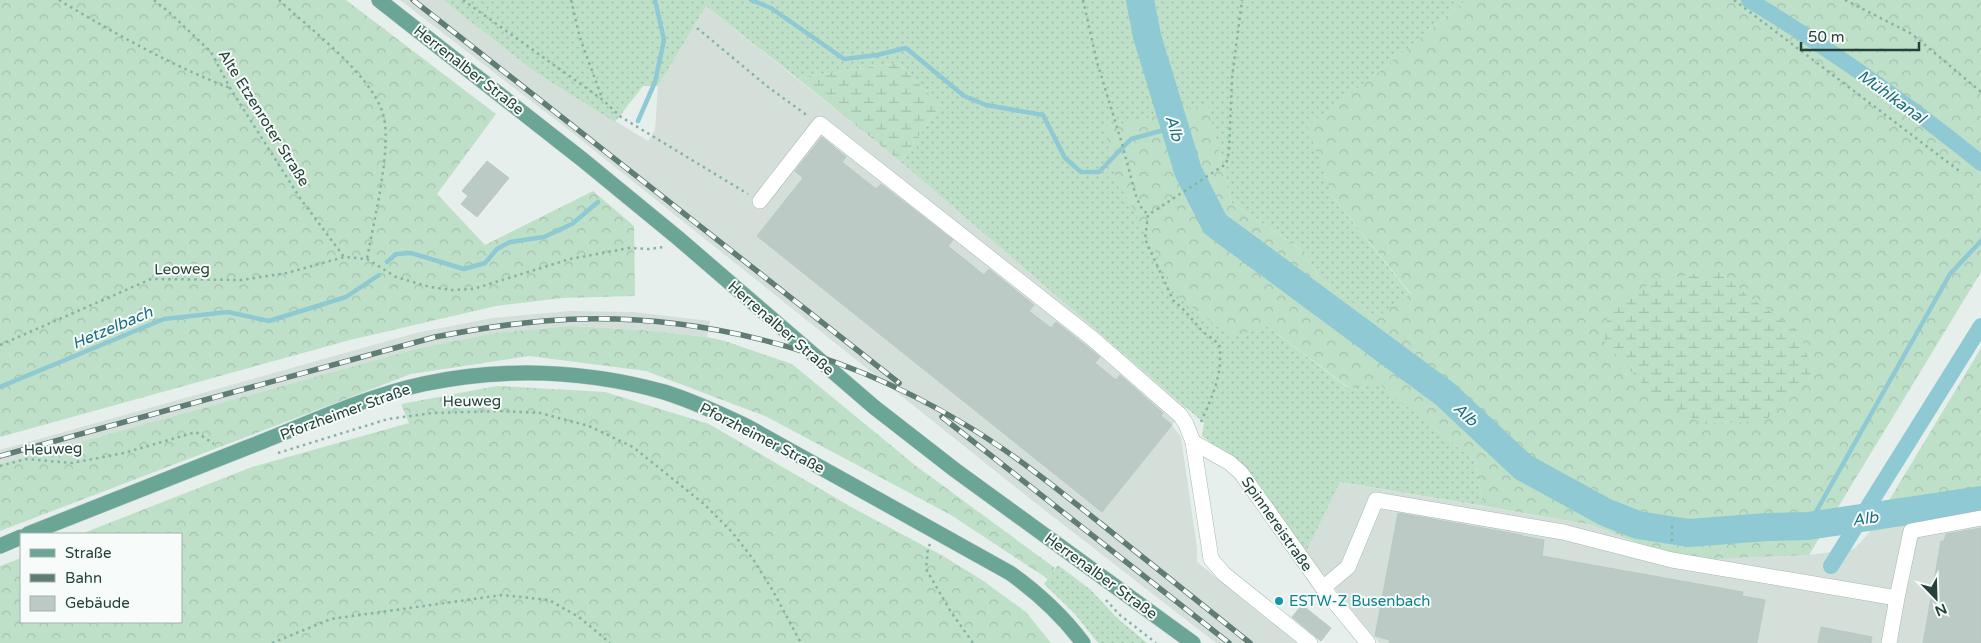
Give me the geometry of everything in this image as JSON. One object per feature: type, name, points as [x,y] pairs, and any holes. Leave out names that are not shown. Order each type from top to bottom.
[{"type":"main road","name":"Herrenalber Straße","points":[[379,0],[583,160],[670,232],[874,408],[1193,643]]},
{"type":"main road","name":"Pforzheimer Straße","points":[[31,533],[327,416],[422,384],[501,373],[580,375],[665,393],[708,408],[748,427],[1010,573],[1038,593],[1083,643]]},
{"type":"main road","points":[[0,546],[20,537]]},
{"type":"main road","points":[[1169,625],[1176,643]]},
{"type":"street","points":[[760,201],[820,124],[1093,339],[1180,415],[1186,424],[1194,442],[1211,559],[1224,574],[1310,643]]},
{"type":"street","name":"Spinnereistraße","points":[[1194,442],[1230,463],[1241,473],[1322,588],[1368,643]]},
{"type":"street","points":[[1322,588],[1348,567],[1376,500],[1563,532],[1672,560],[1896,598]]},
{"type":"street","points":[[1888,643],[1911,531],[1981,518]]},
{"type":"path","points":[[59,0],[118,35],[196,75],[230,88]]},
{"type":"path","name":"Alte Etzenroter Straße","points":[[154,0],[211,52],[230,88],[300,198],[344,257]]},
{"type":"path","points":[[279,0],[366,82],[383,113],[386,144],[367,259]]},
{"type":"path","points":[[463,0],[603,100],[621,118],[760,201]]},
{"type":"path","points":[[571,0],[580,38],[603,100]]},
{"type":"path","points":[[1082,0],[1097,62],[1135,193],[1140,206],[1148,215]]},
{"type":"path","points":[[1194,442],[1218,377],[1221,357],[1219,344],[1202,330],[1173,300],[1145,238],[1148,215],[1226,164],[1229,152],[1232,78],[1242,0]]},
{"type":"path","points":[[1734,0],[1962,173]]},
{"type":"path","points":[[1845,0],[1912,34],[1981,92]]},
{"type":"path","points":[[697,28],[768,87],[820,124]]},
{"type":"path","points":[[344,257],[367,259],[396,277],[430,287],[466,290],[500,282],[570,259],[629,248],[649,249],[668,246]]},
{"type":"path","name":"Leoweg","points":[[0,345],[151,279],[242,280],[287,273],[344,257]]},
{"type":"path","name":"Heuweg","points":[[274,454],[388,419],[433,413],[501,411],[540,413],[589,426],[633,446],[704,504],[732,532],[753,559],[773,591],[801,643]]},
{"type":"path","name":"Heuweg","points":[[0,466],[26,459],[72,463],[124,453],[196,432],[231,454]]},
{"type":"path","points":[[1672,526],[1672,534]]},
{"type":"path","points":[[938,532],[928,548],[926,570],[951,612],[973,643]]},
{"type":"path","points":[[272,643],[331,619],[502,595],[549,600],[580,617],[610,643]]},
{"type":"shaded area","points":[[400,0],[443,0],[535,72],[648,141],[655,130],[658,86],[706,6],[901,162],[1186,407],[1172,425],[1181,437],[1197,548],[1197,562],[1298,643],[1216,643],[1029,498],[565,127]]},
{"type":"shaded area","points":[[570,311],[634,312],[710,321],[707,337],[642,330],[570,326],[494,333],[419,348],[0,464],[0,450],[416,333],[492,318]]},
{"type":"shaded area","points":[[1339,482],[1592,525],[1673,558],[1809,555],[1854,549],[1870,532],[1981,510],[1981,643],[1380,643],[1306,552]]},
{"type":"green space","points":[[0,0],[346,0],[496,114],[437,194],[485,245],[593,191],[634,226],[635,296],[562,298],[496,306],[350,340],[0,437]]},
{"type":"green space","points":[[443,0],[1466,0],[1375,75],[1308,126],[1333,197],[1411,295],[1373,320],[1318,276],[1305,252],[1232,203],[1207,105],[1105,128],[1267,326],[1348,388],[1380,384],[1475,461],[1483,506],[1340,482],[1306,552],[1242,465],[1202,436],[1204,423],[901,162],[940,105],[898,63],[797,78],[706,6],[658,86],[643,86],[615,122],[535,72]]},
{"type":"green space","points":[[1466,0],[1981,0],[1981,272],[1809,555],[1680,560],[1592,525],[1483,506],[1475,461],[1380,385],[1349,388],[1267,326],[1231,337],[1178,296],[1113,171],[1105,128],[1207,104],[1232,203],[1305,252],[1318,276],[1373,319],[1411,294],[1333,197],[1307,126],[1375,75]],"holes":[[[1718,270],[1748,296],[1648,390]]]},
{"type":"green space","points":[[898,63],[940,105],[901,162],[797,78]]},
{"type":"green space","points":[[1718,270],[1748,296],[1800,332],[1812,372],[1765,421],[1702,424],[1648,390],[1604,341],[1608,309],[1654,281]]},
{"type":"green space","points":[[570,326],[642,330],[707,337],[725,341],[792,364],[916,466],[1055,568],[1048,579],[951,515],[767,417],[646,371],[529,356],[411,374],[0,531],[0,464],[419,348],[494,333]]},
{"type":"green space","points":[[1981,348],[1981,510],[1870,532]]},
{"type":"green space","points":[[497,386],[605,392],[709,424],[982,580],[1026,612],[1051,643],[0,643],[0,566],[20,558],[20,623],[182,623],[182,533],[84,533],[252,467],[409,423],[401,404]]},
{"type":"green space","points":[[1058,565],[1091,590],[1116,617],[1147,643],[1098,643],[1075,614],[1044,584]]},
{"type":"building","points":[[822,137],[846,157],[842,162],[876,189],[881,184],[953,240],[948,246],[984,275],[989,269],[1034,305],[1029,311],[1051,328],[1056,322],[1100,357],[1095,363],[1116,380],[1120,375],[1163,413],[1161,416],[1172,425],[1102,512],[757,236],[803,178],[795,171]]},
{"type":"building","points":[[487,161],[509,178],[477,217],[461,204],[468,196],[462,191]]},
{"type":"building","points":[[1398,513],[1544,540],[1542,556],[1743,592],[1742,596],[1765,600],[1757,643],[1389,643],[1390,640],[1375,636]]},
{"type":"building","points":[[1981,528],[1981,643],[1923,643],[1941,541],[1944,541],[1946,534]]},
{"type":"building","points":[[1302,605],[1331,628],[1321,641],[1292,617]]},
{"type":"building","points":[[1821,627],[1872,637],[1871,643],[1818,643]]},
{"type":"waterway","name":"Hetzelbach","points":[[638,121],[655,82],[664,40],[655,0]]},
{"type":"waterway","name":"Hetzelbach","points":[[751,0],[771,8],[844,59],[877,55],[906,48],[964,96],[986,105],[1043,115],[1065,158],[1081,172],[1099,172],[1131,139],[1175,127]]},
{"type":"waterway","name":"Alb","points":[[1140,0],[1147,36],[1188,171],[1215,224],[1445,394],[1523,467],[1605,512],[1638,525],[1689,533],[1808,526],[1981,500]]},
{"type":"waterway","name":"Mühlkanal","points":[[1749,0],[1868,78],[1981,163]]},
{"type":"waterway","name":"Hetzelbach","points":[[387,262],[396,254],[411,253],[464,269],[485,263],[497,249],[510,242],[544,237],[572,224],[598,202]]},
{"type":"waterway","points":[[1808,526],[1950,274],[1981,241]]},
{"type":"waterway","name":"Hetzelbach","points":[[0,387],[164,319],[228,312],[269,321],[346,297],[379,275]]},
{"type":"waterway","points":[[1831,566],[1981,326]]},
{"type":"railway","points":[[413,0],[899,383]]},
{"type":"railway","points":[[0,456],[435,337],[462,332],[530,322],[598,319],[652,321],[706,328],[759,339],[812,354],[863,373],[912,395],[959,421],[996,444],[1049,483],[1250,643]]},
{"type":"railway","points":[[942,417],[1229,643]]},
{"type":"place","name":"ESTW-Z Busenbach","points":[[1279,601]]}]
